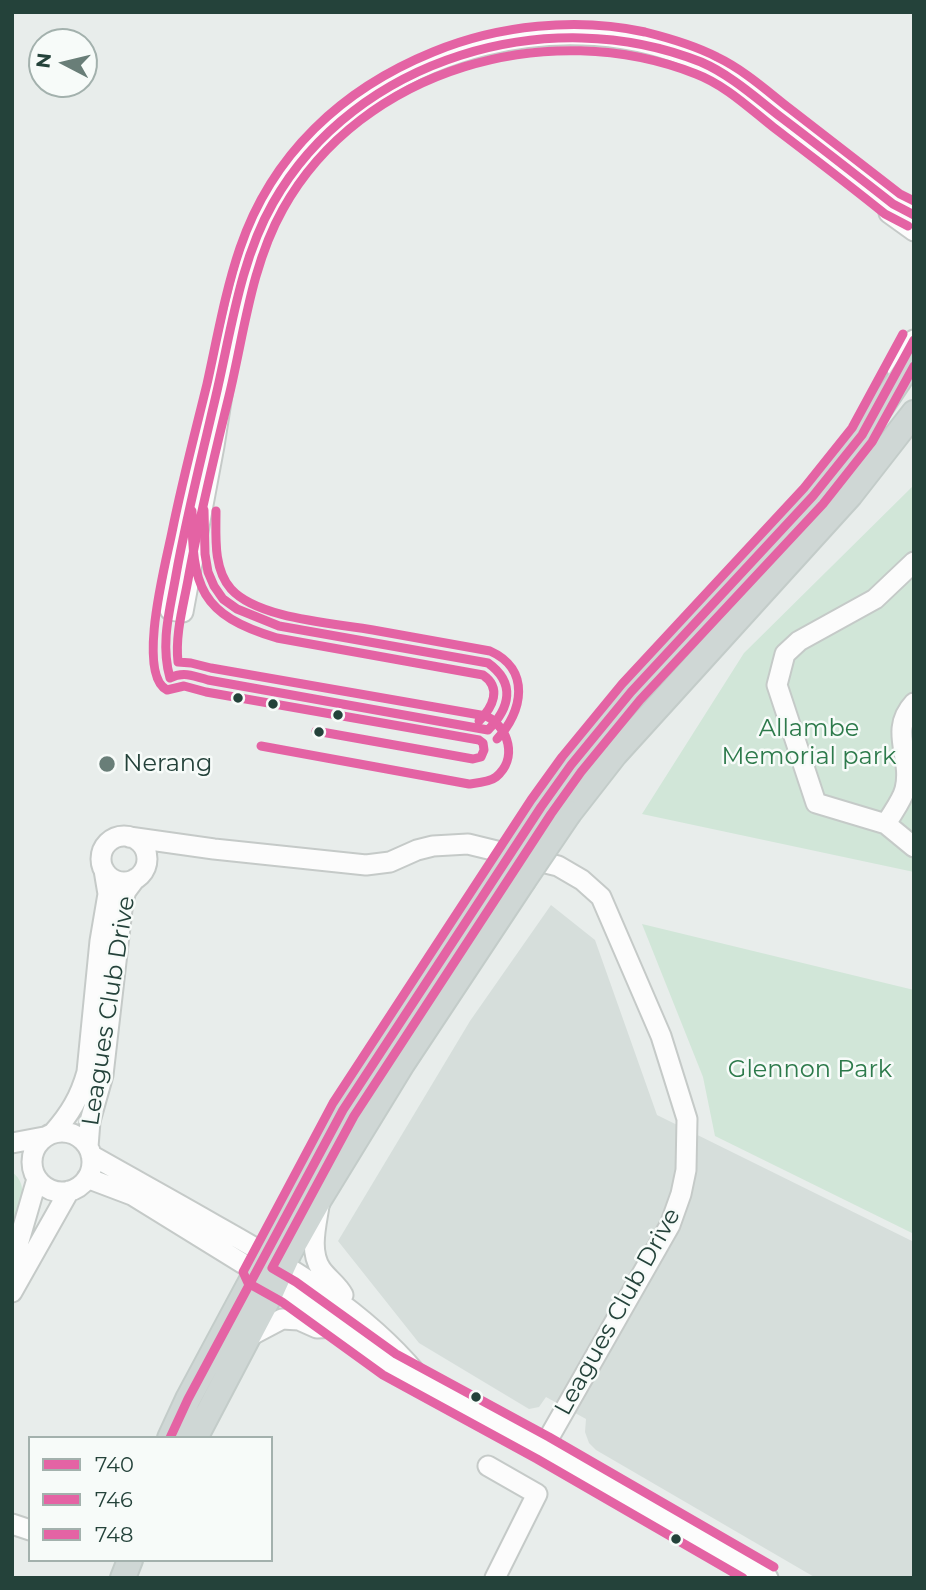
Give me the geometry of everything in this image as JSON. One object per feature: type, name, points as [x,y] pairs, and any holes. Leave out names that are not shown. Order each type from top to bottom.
[{"type":"main road","points":[[196,1436],[246,1338],[270,1268],[343,1110],[541,807],[580,754],[632,692],[813,496],[862,435],[914,358]]},
{"type":"main road","points":[[171,1436],[188,1399],[270,1268],[320,1198],[402,1065],[569,813],[615,754],[850,495],[914,412]]},
{"type":"street","points":[[177,611],[214,446],[231,338],[246,267],[273,202],[321,136],[341,118],[388,85],[440,59],[520,38],[613,37],[654,46],[700,62],[737,83],[893,204],[913,224]]},
{"type":"street","points":[[770,109],[848,183],[913,224]]},
{"type":"street","points":[[862,435],[914,340]]},
{"type":"street","points":[[914,562],[874,599],[799,641],[785,654],[777,685],[816,803],[887,824],[914,847]]},
{"type":"street","points":[[887,824],[905,790],[906,765],[901,726],[904,714],[914,703]]},
{"type":"street","points":[[129,836],[144,849],[147,860],[140,873],[119,882],[104,870],[101,857],[106,845],[118,837],[129,836]]},
{"type":"street","name":"Leagues Club Drive","points":[[129,836],[197,847],[371,865],[390,862],[433,846],[468,844],[558,866],[582,880],[601,897],[677,1080],[687,1119],[686,1170],[681,1195],[670,1225],[543,1448]]},
{"type":"street","name":"Leagues Club Drive","points":[[90,1151],[90,1121],[103,1075],[123,899],[140,873],[161,855],[176,849],[197,847]]},
{"type":"street","name":"Leagues Club Drive","points":[[48,1135],[71,1112],[88,1072],[108,890],[104,870]]},
{"type":"street","points":[[96,982],[104,979],[106,966],[115,954],[118,944]]},
{"type":"street","points":[[12,1143],[72,1133],[81,1139],[90,1151],[400,1354],[423,1382],[543,1448],[742,1572],[768,1578]]},
{"type":"street","points":[[12,1265],[35,1175],[34,1150],[48,1135]]},
{"type":"street","points":[[12,1156],[50,1190],[69,1191],[80,1186],[87,1178],[92,1166],[90,1151]]},
{"type":"street","points":[[87,1178],[132,1195],[270,1268]]},
{"type":"street","points":[[12,1292],[69,1191]]},
{"type":"street","points":[[320,1198],[314,1247],[316,1258],[318,1266],[341,1291],[345,1319]]},
{"type":"street","points":[[246,1338],[282,1319],[299,1320],[317,1328],[345,1319]]},
{"type":"street","points":[[488,1466],[537,1493],[495,1578]]},
{"type":"shaded area","points":[[551,905],[595,940],[657,1115],[914,1242],[914,1578],[816,1578],[596,1450],[589,1443],[585,1432],[586,1419],[546,1397],[539,1407],[529,1409],[419,1343],[338,1241],[470,1021]]},
{"type":"green space","name":"Allambe Memorial park","points":[[914,485],[914,872],[642,814],[744,653]]},
{"type":"green space","name":"Glennon Park","points":[[642,924],[914,990],[914,1234],[715,1136],[703,1077]]},
{"type":"green space","points":[[12,1172],[21,1184],[22,1198],[12,1226]]},
{"type":"transit line","name":"748","points":[[316,731],[473,759],[481,757],[484,750],[483,743],[479,740],[184,686],[167,690],[158,680],[154,663],[153,641],[164,567],[240,248],[254,214],[291,154],[340,105],[400,67],[433,52],[484,35],[538,26],[619,27],[682,43],[727,62],[900,194],[914,201]]},
{"type":"transit line","name":"740","points":[[170,678],[166,639],[180,554],[236,303],[251,251],[273,203],[309,153],[353,111],[404,79],[461,55],[520,42],[582,38],[642,45],[701,62],[723,73],[893,204],[914,215]]},
{"type":"transit line","name":"746","points":[[261,746],[469,784],[496,777],[503,770],[509,753],[505,735],[494,721],[486,716],[178,662],[180,621],[197,534],[263,254],[283,209],[317,160],[360,120],[410,89],[464,67],[522,54],[581,51],[639,57],[696,74],[717,84],[885,214],[908,226]]},
{"type":"transit line","name":"748","points":[[743,1578],[537,1459],[383,1375],[282,1302],[248,1283],[243,1272],[333,1103],[531,800],[562,757],[622,684],[804,488],[852,428],[903,334]]},
{"type":"transit line","name":"740","points":[[171,1436],[188,1399],[343,1110],[541,807],[571,765],[631,692],[813,496],[862,435],[914,340]]},
{"type":"transit line","name":"746","points":[[774,1567],[549,1437],[396,1354],[296,1282],[272,1268],[354,1116],[551,814],[581,772],[640,700],[823,504],[872,442],[914,366]]},
{"type":"transit line","name":"740","points":[[204,510],[208,572],[223,599],[237,609],[279,626],[488,663],[503,679],[507,696],[501,713],[488,730]]},
{"type":"transit line","name":"746","points":[[192,511],[194,560],[199,579],[216,608],[231,619],[277,638],[483,675],[489,680],[494,692],[488,710],[479,721]]},
{"type":"transit line","name":"748","points":[[216,511],[216,541],[221,572],[231,589],[243,599],[259,607],[297,618],[490,651],[503,659],[512,669],[519,692],[513,716],[497,739]]},
{"type":"transit line","name":"740","points":[[170,678],[189,675],[488,730]]},
{"type":"place","name":"Nerang","points":[[107,764]]}]
